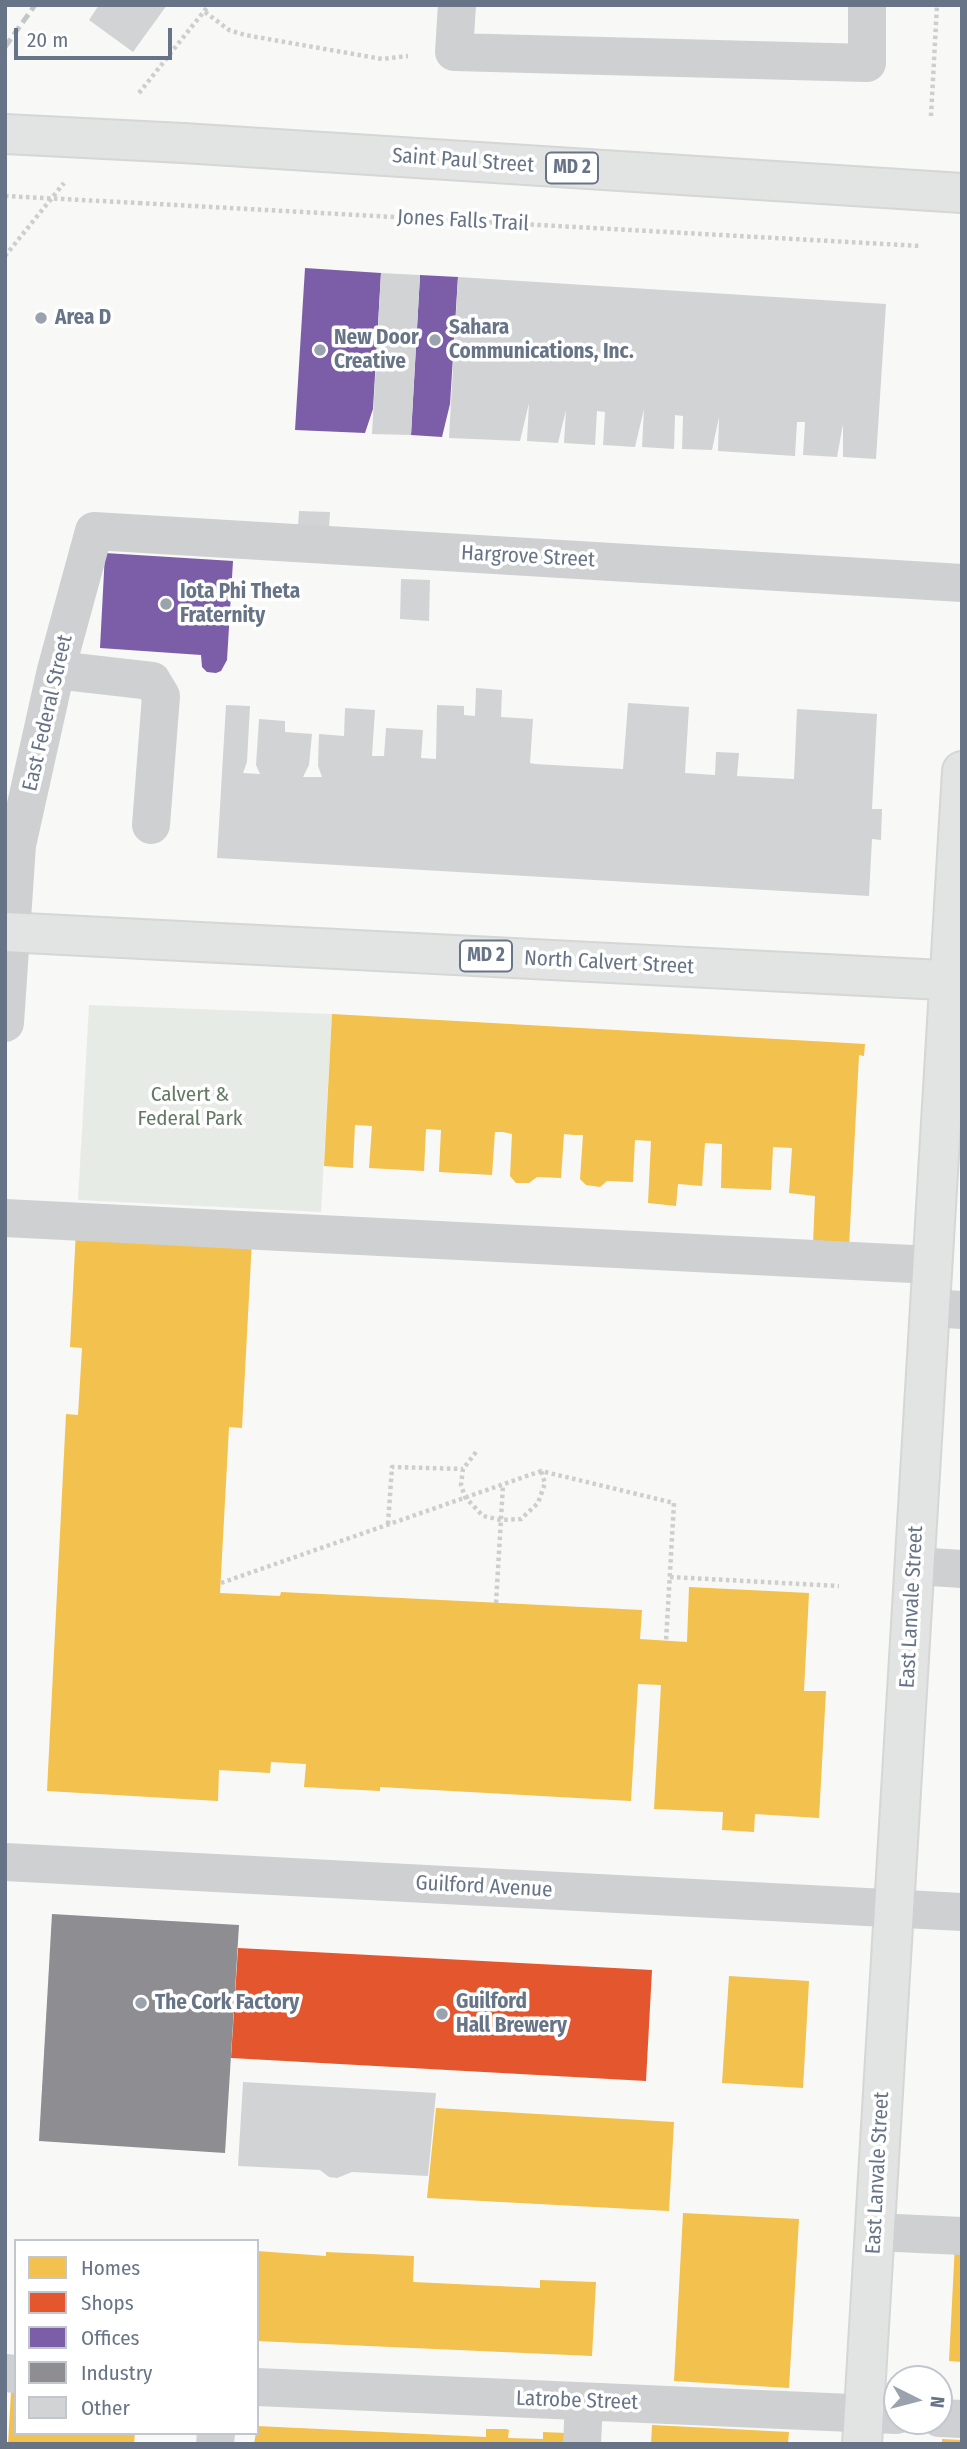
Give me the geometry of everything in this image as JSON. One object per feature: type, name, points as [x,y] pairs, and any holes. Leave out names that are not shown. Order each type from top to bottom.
[{"type":"main road","name":"Saint Paul Street","points":[[5,134],[962,193]]},
{"type":"main road","name":"East Lanvale Street","points":[[874,2424],[874,2232],[915,1566],[946,1309],[932,1265],[955,981],[962,771]]},
{"type":"main road","name":"North Calvert Street","points":[[8,932],[955,981]]},
{"type":"street","points":[[457,5],[454,52],[867,63],[867,5]]},
{"type":"street","name":"Hargrove Street","points":[[94,531],[962,583]]},
{"type":"street","name":"East Federal Street","points":[[5,1023],[8,932],[17,845],[56,670],[94,531]]},
{"type":"street","points":[[56,670],[152,681],[161,696],[151,825]]},
{"type":"street","points":[[5,1218],[932,1265]]},
{"type":"street","points":[[915,1566],[962,1569]]},
{"type":"street","name":"Guilford Avenue","points":[[5,1862],[962,1912]]},
{"type":"street","points":[[874,2232],[962,2236]]},
{"type":"street","name":"Latrobe Street","points":[[259,2387],[584,2402],[874,2424]]},
{"type":"street","points":[[582,2444],[584,2402]]},
{"type":"path","points":[[931,117],[937,5]]},
{"type":"path","points":[[205,12],[229,30],[245,35],[383,59]]},
{"type":"path","name":"Jones Falls Trail","points":[[5,196],[921,246]]},
{"type":"path","points":[[476,1452],[463,1469],[461,1485],[465,1497],[483,1516],[501,1520],[522,1519],[538,1503],[545,1483],[541,1471]]},
{"type":"path","points":[[388,1525],[392,1467],[463,1469]]},
{"type":"path","points":[[221,1583],[541,1471],[674,1503],[666,1641]]},
{"type":"path","points":[[496,1603],[503,1485]]},
{"type":"path","points":[[670,1577],[839,1586]]},
{"type":"green space","name":"Calvert & Federal Park","points":[[89,1005],[332,1014],[321,1212],[78,1200]]},
{"type":"building: Homes","points":[[332,1014],[865,1044],[864,1056],[859,1055],[849,1247],[813,1245],[815,1196],[789,1193],[792,1148],[773,1147],[771,1190],[721,1188],[722,1144],[705,1143],[702,1186],[678,1184],[676,1206],[648,1203],[651,1141],[635,1140],[633,1182],[607,1181],[600,1187],[586,1185],[580,1179],[583,1135],[564,1134],[561,1178],[537,1177],[529,1183],[516,1183],[510,1176],[512,1134],[503,1132],[495,1132],[492,1175],[439,1172],[441,1130],[426,1129],[424,1171],[369,1168],[372,1126],[355,1125],[353,1168],[324,1166]]},
{"type":"building: Homes","points":[[76,1230],[252,1240],[242,1428],[229,1427],[220,1593],[280,1596],[281,1592],[642,1610],[640,1639],[687,1642],[689,1587],[809,1593],[804,1691],[826,1691],[819,1818],[755,1814],[754,1832],[722,1830],[723,1812],[654,1809],[661,1685],[638,1684],[631,1801],[380,1787],[380,1791],[304,1787],[306,1764],[271,1762],[270,1773],[219,1770],[218,1801],[47,1791],[66,1414],[78,1415],[82,1348],[70,1347]]},
{"type":"building: Homes","points":[[729,1976],[809,1981],[803,2088],[722,2083]]},
{"type":"building: Homes","points":[[436,2108],[674,2122],[669,2211],[427,2198]]},
{"type":"building: Homes","points":[[683,2213],[799,2219],[789,2388],[674,2381]]},
{"type":"building: Homes","points":[[955,2244],[962,2244],[962,2362],[949,2361]]},
{"type":"building: Homes","points":[[259,2251],[326,2256],[326,2252],[414,2256],[413,2282],[540,2288],[540,2280],[596,2282],[592,2356],[259,2341]]},
{"type":"building: Homes","points":[[11,2392],[14,2392],[14,2435],[135,2435],[134,2444],[8,2444]]},
{"type":"building: Homes","points":[[652,2425],[789,2432],[788,2444],[651,2444]]},
{"type":"building: Homes","points":[[259,2426],[486,2437],[486,2429],[506,2429],[509,2430],[508,2438],[543,2439],[543,2432],[566,2433],[565,2444],[254,2444],[256,2435],[259,2435]]},
{"type":"building: Homes","points":[[942,2439],[962,2440],[962,2444],[942,2444]]},
{"type":"building: Shops","name":"Guilford Hall Brewery","points":[[238,1948],[652,1970],[646,2081],[231,2058]]},
{"type":"building: Offices","points":[[305,268],[381,273],[373,409],[365,433],[295,430]]},
{"type":"building: Offices","name":"Sahara Communications, Inc.","points":[[420,275],[458,277],[450,404],[442,437],[411,435]]},
{"type":"building: Offices","name":"Iota Phi Theta Fraternity","points":[[105,553],[233,561],[227,660],[221,671],[207,672],[202,667],[201,655],[100,648]]},
{"type":"building: Industry","name":"The Cork Factory","points":[[52,1914],[239,1925],[225,2153],[39,2141]]},
{"type":"building: Other","points":[[99,5],[167,5],[133,52],[89,20]]},
{"type":"building: Other","points":[[381,273],[420,275],[411,435],[372,434]]},
{"type":"building: Other","points":[[458,277],[886,304],[876,459],[843,457],[843,424],[837,457],[803,455],[805,422],[797,422],[795,456],[718,451],[719,417],[712,450],[682,449],[683,416],[675,415],[674,449],[642,447],[644,409],[635,447],[603,445],[605,412],[597,411],[595,445],[564,443],[566,410],[558,443],[527,441],[529,403],[520,441],[449,438]]},
{"type":"building: Other","points":[[299,511],[330,512],[329,528],[298,527]]},
{"type":"building: Other","points":[[401,579],[430,580],[429,621],[400,619]]},
{"type":"building: Other","points":[[476,688],[502,690],[501,717],[533,719],[530,763],[535,764],[623,769],[628,703],[689,707],[685,773],[715,775],[716,752],[739,753],[737,776],[794,779],[797,709],[877,714],[872,809],[882,809],[881,840],[872,839],[869,896],[217,858],[226,705],[250,706],[247,762],[243,773],[260,774],[256,765],[259,719],[285,721],[285,732],[312,734],[309,765],[303,777],[322,777],[318,766],[319,734],[344,736],[345,708],[375,710],[372,756],[384,756],[386,728],[423,730],[421,758],[436,759],[437,705],[464,706],[464,715],[475,716]]},
{"type":"building: Other","points":[[243,2082],[436,2093],[428,2176],[352,2172],[337,2178],[329,2177],[320,2170],[238,2166]]},
{"type":"railway","points":[[5,47],[35,5]]},
{"type":"place","name":"Area D","points":[[41,318]]},
{"type":"place","name":"Sahara Communications, Inc.","points":[[435,340]]},
{"type":"place","name":"New Door Creative","points":[[320,350]]},
{"type":"place","name":"Iota Phi Theta Fraternity","points":[[166,604]]},
{"type":"place","name":"The Cork Factory","points":[[141,2003]]},
{"type":"place","name":"Guilford Hall Brewery","points":[[442,2014]]}]
